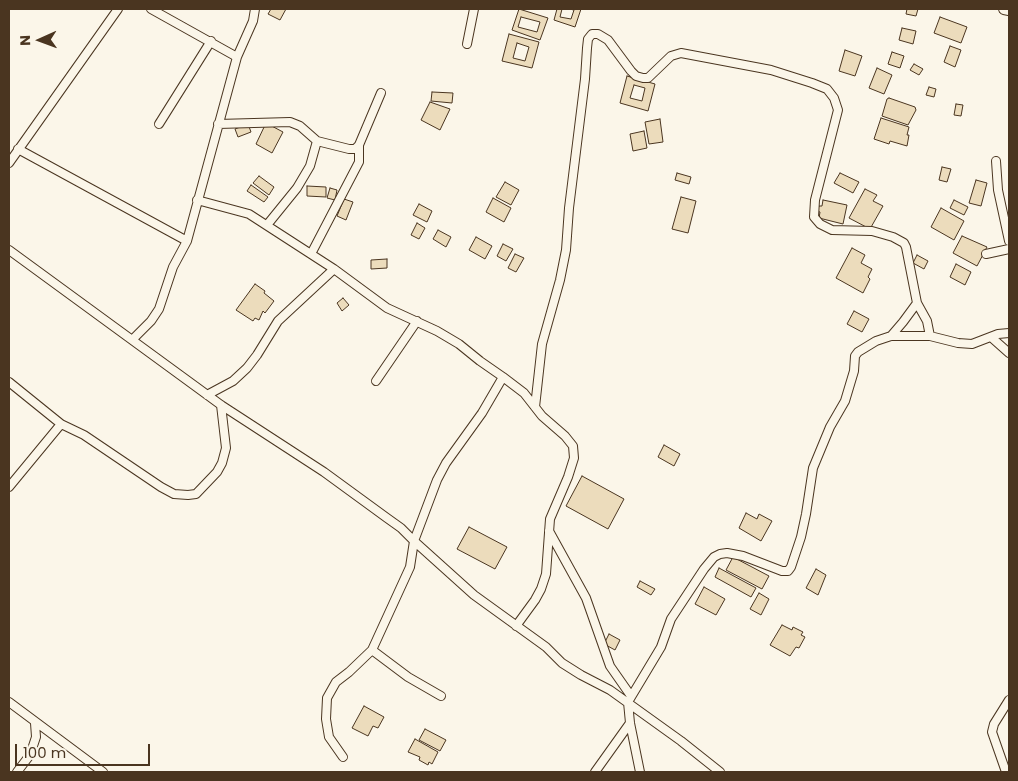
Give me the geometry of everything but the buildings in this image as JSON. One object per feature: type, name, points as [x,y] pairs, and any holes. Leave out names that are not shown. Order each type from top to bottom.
[{"type":"street","points":[[9,163],[118,9]]},
{"type":"street","points":[[151,9],[237,57]]},
{"type":"street","points":[[132,340],[151,322],[159,309],[173,267],[186,241],[237,57],[253,21],[255,9]]},
{"type":"street","points":[[468,44],[474,9]]},
{"type":"street","points":[[1004,9],[1009,10]]},
{"type":"street","points":[[535,407],[542,344],[560,280],[566,250],[588,39],[592,34],[598,34],[608,40],[630,71],[636,76],[643,78],[648,78],[671,56],[681,52],[771,70],[827,89],[834,98],[838,110],[815,200],[814,217],[820,224],[832,230],[872,231],[893,237],[904,243],[917,303],[927,321],[930,336]]},
{"type":"street","points":[[159,124],[211,41]]},
{"type":"street","points":[[312,254],[359,162],[359,145],[381,93]]},
{"type":"street","points":[[218,124],[290,122],[300,126],[317,141],[349,149],[355,149],[359,145]]},
{"type":"street","points":[[267,225],[297,188],[310,166],[317,141]]},
{"type":"street","points":[[18,149],[186,241]]},
{"type":"street","points":[[996,161],[998,190],[1009,241]]},
{"type":"street","points":[[197,200],[250,214],[334,269],[387,308],[437,330],[460,344],[524,393],[542,416],[565,436],[573,446],[574,458],[568,477],[552,510],[546,574],[535,600],[516,626]]},
{"type":"street","points":[[986,254],[1009,249]]},
{"type":"street","points":[[9,250],[221,405],[401,528],[414,542],[474,595],[546,647],[562,663],[581,675],[630,699],[720,772]]},
{"type":"street","points":[[207,395],[233,381],[247,368],[278,321],[334,269]]},
{"type":"street","points":[[890,336],[917,303]]},
{"type":"street","points":[[376,381],[417,321]]},
{"type":"street","points":[[640,772],[630,722],[630,699],[661,647],[675,612],[714,557],[720,554],[743,556],[777,570],[788,570],[791,567],[806,514],[812,468],[830,428],[845,402],[854,371],[855,356],[858,352],[876,341],[890,336],[930,336],[958,343],[972,344],[1009,333]]},
{"type":"street","points":[[991,337],[1009,353]]},
{"type":"street","points":[[343,756],[329,737],[326,720],[327,698],[336,682],[372,650],[410,567],[414,542],[437,480],[446,463],[482,412],[503,377]]},
{"type":"street","points":[[9,382],[62,424],[84,436],[161,487],[174,494],[188,496],[196,494],[217,472],[222,462],[226,448],[221,405]]},
{"type":"street","points":[[9,487],[62,424]]},
{"type":"street","points":[[549,531],[586,598],[610,666],[630,699]]},
{"type":"street","points":[[372,650],[408,677],[441,696]]},
{"type":"street","points":[[1006,772],[992,732],[994,724],[1009,700]]},
{"type":"street","points":[[9,702],[103,772]]},
{"type":"street","points":[[594,772],[630,722]]},
{"type":"street","points":[[17,772],[30,755],[36,738],[35,723]]}]
